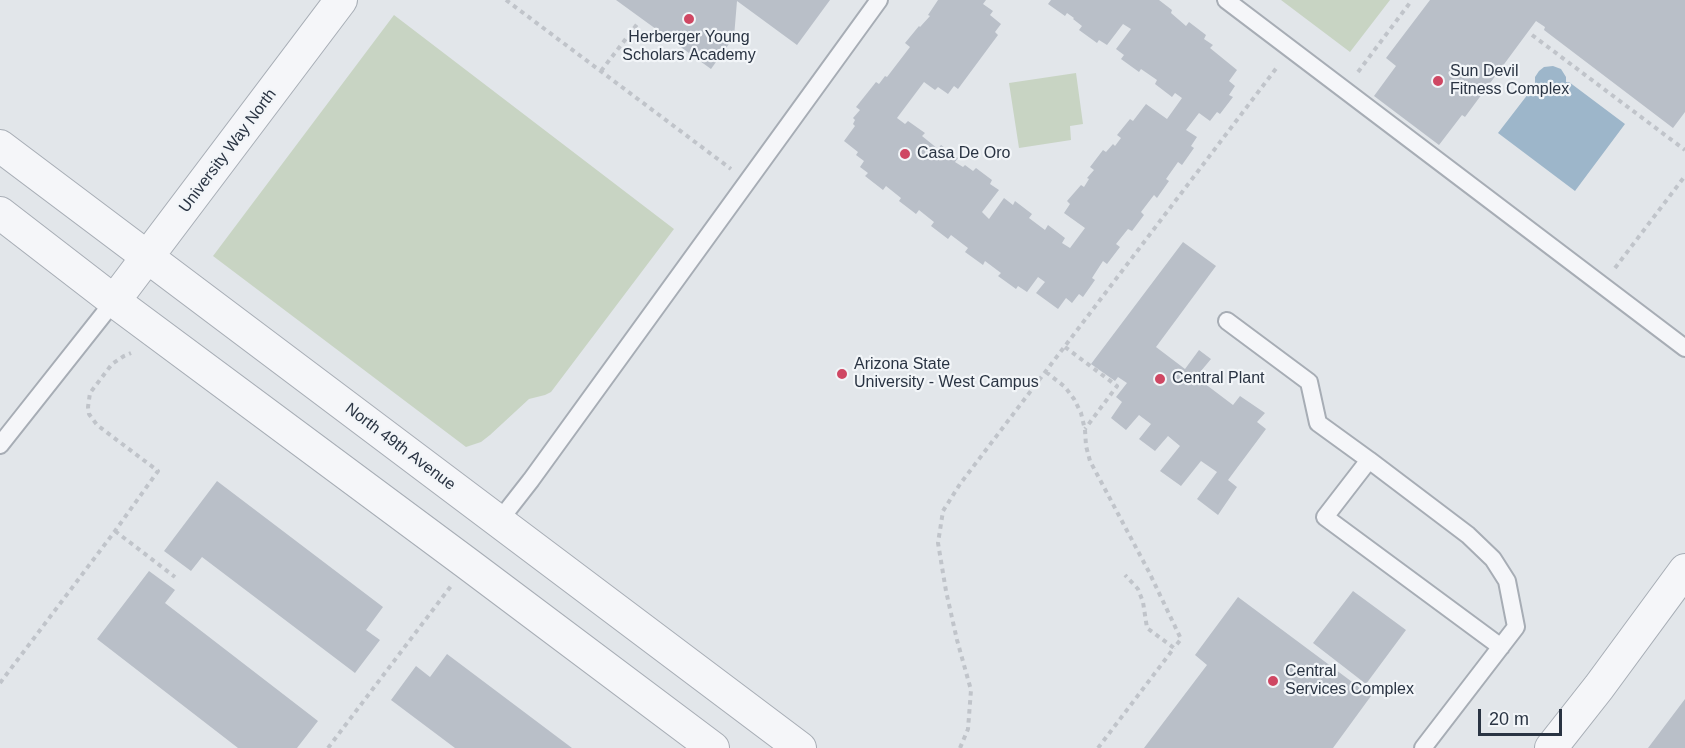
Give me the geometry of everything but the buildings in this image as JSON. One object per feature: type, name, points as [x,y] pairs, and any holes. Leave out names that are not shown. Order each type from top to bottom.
[{"type":"street","name":"University Way North","points":[[114,301],[341,0]]},
{"type":"street","name":"North 49th Avenue","points":[[0,146],[800,748]]},
{"type":"street","points":[[0,213],[114,301],[712,748]]},
{"type":"street","points":[[1551,748],[1685,570]]},
{"type":"lane","points":[[499,521],[879,0]]},
{"type":"lane","points":[[1227,0],[1685,348]]},
{"type":"lane","points":[[0,444],[114,301]]},
{"type":"lane","points":[[1227,321],[1309,382],[1318,423],[1468,535],[1493,559],[1507,580],[1516,627],[1423,748]]},
{"type":"lane","points":[[1369,460],[1325,518],[1500,646]]},
{"type":"path","points":[[506,0],[747,182]]},
{"type":"path","points":[[1345,90],[1412,0]]},
{"type":"path","points":[[601,71],[638,23]]},
{"type":"path","points":[[1532,35],[1685,150]]},
{"type":"path","points":[[960,748],[968,729],[971,690],[955,630],[939,553],[938,543],[943,511],[960,484],[1291,49]]},
{"type":"path","points":[[1602,285],[1685,176]]},
{"type":"path","points":[[1065,347],[1117,386],[1085,430]]},
{"type":"path","points":[[0,683],[158,471],[93,420],[88,407],[90,393],[112,364],[131,353]]},
{"type":"path","points":[[1046,372],[1065,387],[1074,399],[1081,413],[1090,460],[1149,572],[1181,639],[1098,748]]},
{"type":"path","points":[[115,531],[175,576]]},
{"type":"path","points":[[1125,575],[1138,589],[1143,602],[1147,628],[1174,648]]},
{"type":"path","points":[[328,748],[444,596]]},
{"type":"green space","points":[[1281,0],[1390,0],[1350,52]]},
{"type":"green space","points":[[394,15],[674,229],[551,392],[529,399],[481,442],[466,447],[213,256]]},
{"type":"green space","points":[[1076,73],[1083,124],[1070,126],[1071,140],[1019,148],[1009,83]]},
{"type":"water","points":[[1553,66],[1561,69],[1566,82],[1625,124],[1575,191],[1498,133],[1535,85],[1535,77],[1539,71],[1544,67]]},
{"type":"place","name":"Herberger Young Scholars Academy","points":[[689,19]]},
{"type":"place","name":"Sun Devil Fitness Complex","points":[[1438,81]]},
{"type":"place","name":"Casa De Oro","points":[[905,154]]},
{"type":"place","name":"Arizona State University - West Campus","points":[[842,374]]},
{"type":"place","name":"Central Plant","points":[[1160,379]]},
{"type":"place","name":"Central Services Complex","points":[[1273,681]]}]
